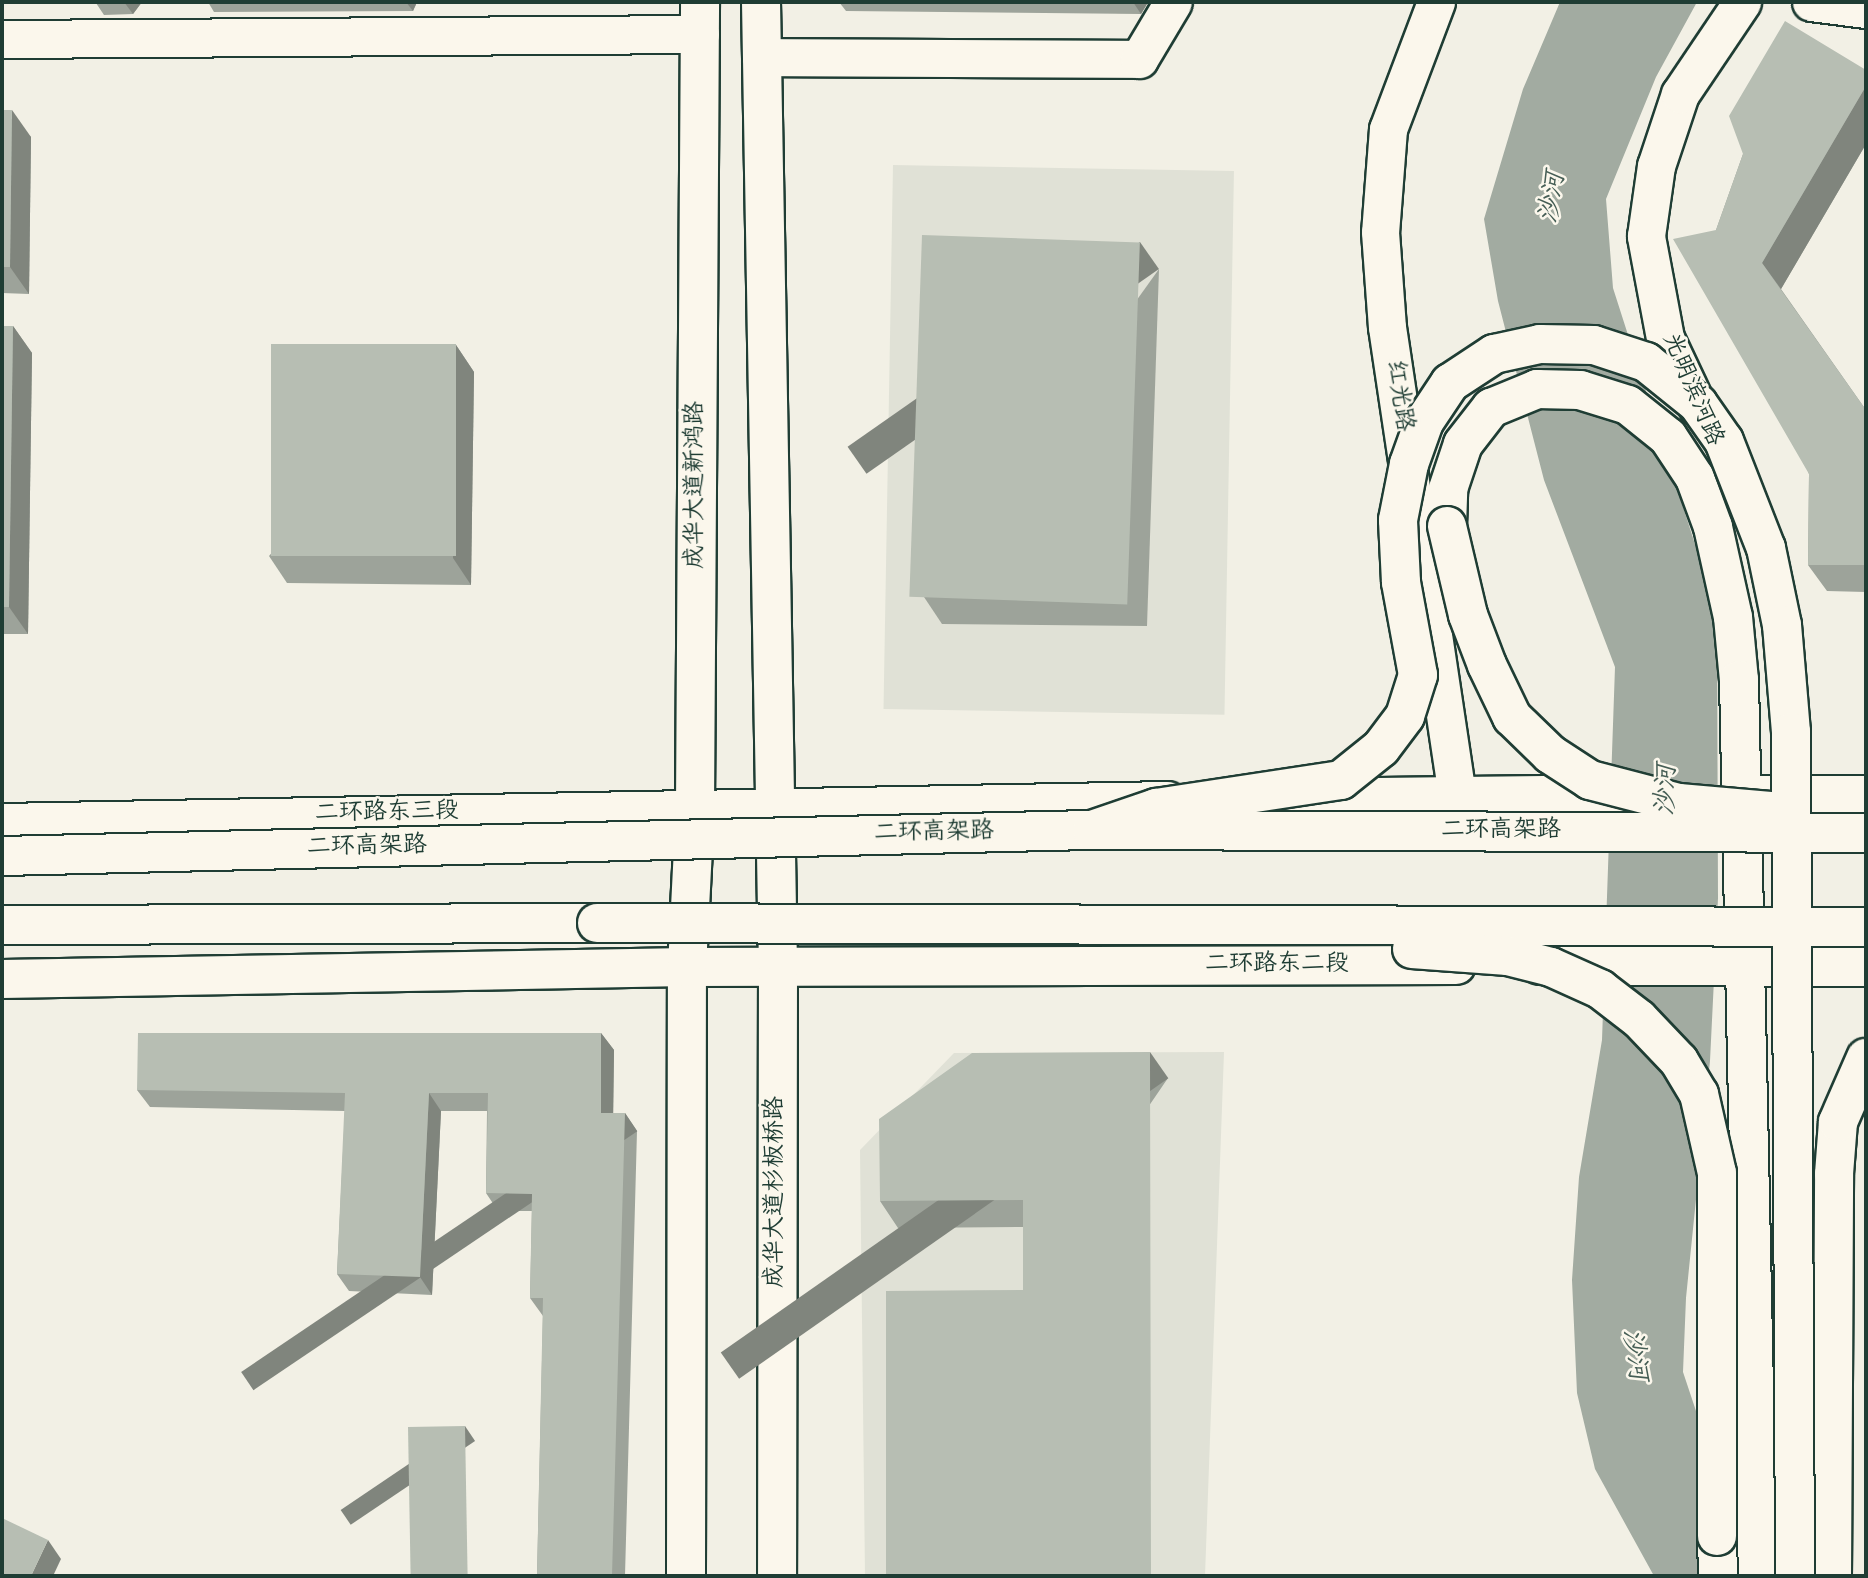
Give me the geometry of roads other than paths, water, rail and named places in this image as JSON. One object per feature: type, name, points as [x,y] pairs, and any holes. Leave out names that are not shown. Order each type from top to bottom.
[{"type":"main road","points":[[761,2],[771,808],[1457,795],[1866,795]]},
{"type":"main road","name":"成华大道新鸿路","points":[[687,967],[695,807],[700,18]]},
{"type":"main road","points":[[1092,830],[1156,808],[1341,780],[1381,748],[1405,716],[1418,675],[1401,582],[1398,520],[1409,464],[1424,422],[1450,383],[1494,355],[1540,344],[1594,345],[1646,362],[1698,404],[1724,441],[1766,548],[1782,625],[1790,719],[1794,1576]]},
{"type":"main road","points":[[1758,1576],[1742,818],[1741,804],[1740,707],[1739,680],[1723,566],[1695,478],[1668,438],[1628,405],[1580,390],[1537,389],[1491,408],[1463,444],[1448,489],[1447,526],[1468,614],[1512,717],[1550,754],[1590,780],[1679,803],[1706,804],[1732,806],[1745,807],[1759,807],[1866,832]]},
{"type":"main road","name":"二环路东三段","points":[[2,823],[695,807],[771,808]]},
{"type":"main road","name":"成华大道杉板桥路","points":[[771,808],[778,970],[777,1576]]},
{"type":"main road","name":"二环高架路","points":[[2,856],[1092,830],[1866,832]]},
{"type":"main road","points":[[2,925],[1107,922],[1283,926],[1866,927]]},
{"type":"main road","points":[[1283,926],[1421,950],[1508,956],[1551,967],[1600,989],[1639,1019],[1679,1061],[1699,1094],[1717,1173],[1718,1576]]},
{"type":"main road","name":"二环路东二段","points":[[687,967],[778,970],[1567,964],[1866,967]]},
{"type":"main road","points":[[2,979],[687,967],[685,1576]]},
{"type":"main road","points":[[1832,1576],[1834,1174],[1838,1122],[1866,1058]]},
{"type":"street","points":[[761,57],[1139,59],[1173,2]]},
{"type":"street","name":"红光路","points":[[1436,2],[1388,129],[1380,232],[1387,327],[1457,795]]},
{"type":"street","name":"光明滨河路","points":[[1742,2],[1680,94],[1656,166],[1646,236],[1665,338],[1752,538],[1772,624],[1773,795]]},
{"type":"street","points":[[1811,2],[1866,9]]},
{"type":"street","points":[[2,39],[700,18]]},
{"type":"water","name":"沙河","points":[[1560,2],[1697,2],[1656,77],[1606,199],[1613,288],[1717,613],[1718,898],[1710,1061],[1686,1298],[1683,1372],[1699,1420],[1800,1576],[1654,1576],[1595,1469],[1577,1393],[1572,1280],[1579,1177],[1602,1040],[1615,667],[1544,480],[1498,301],[1484,219],[1523,89]]}]
